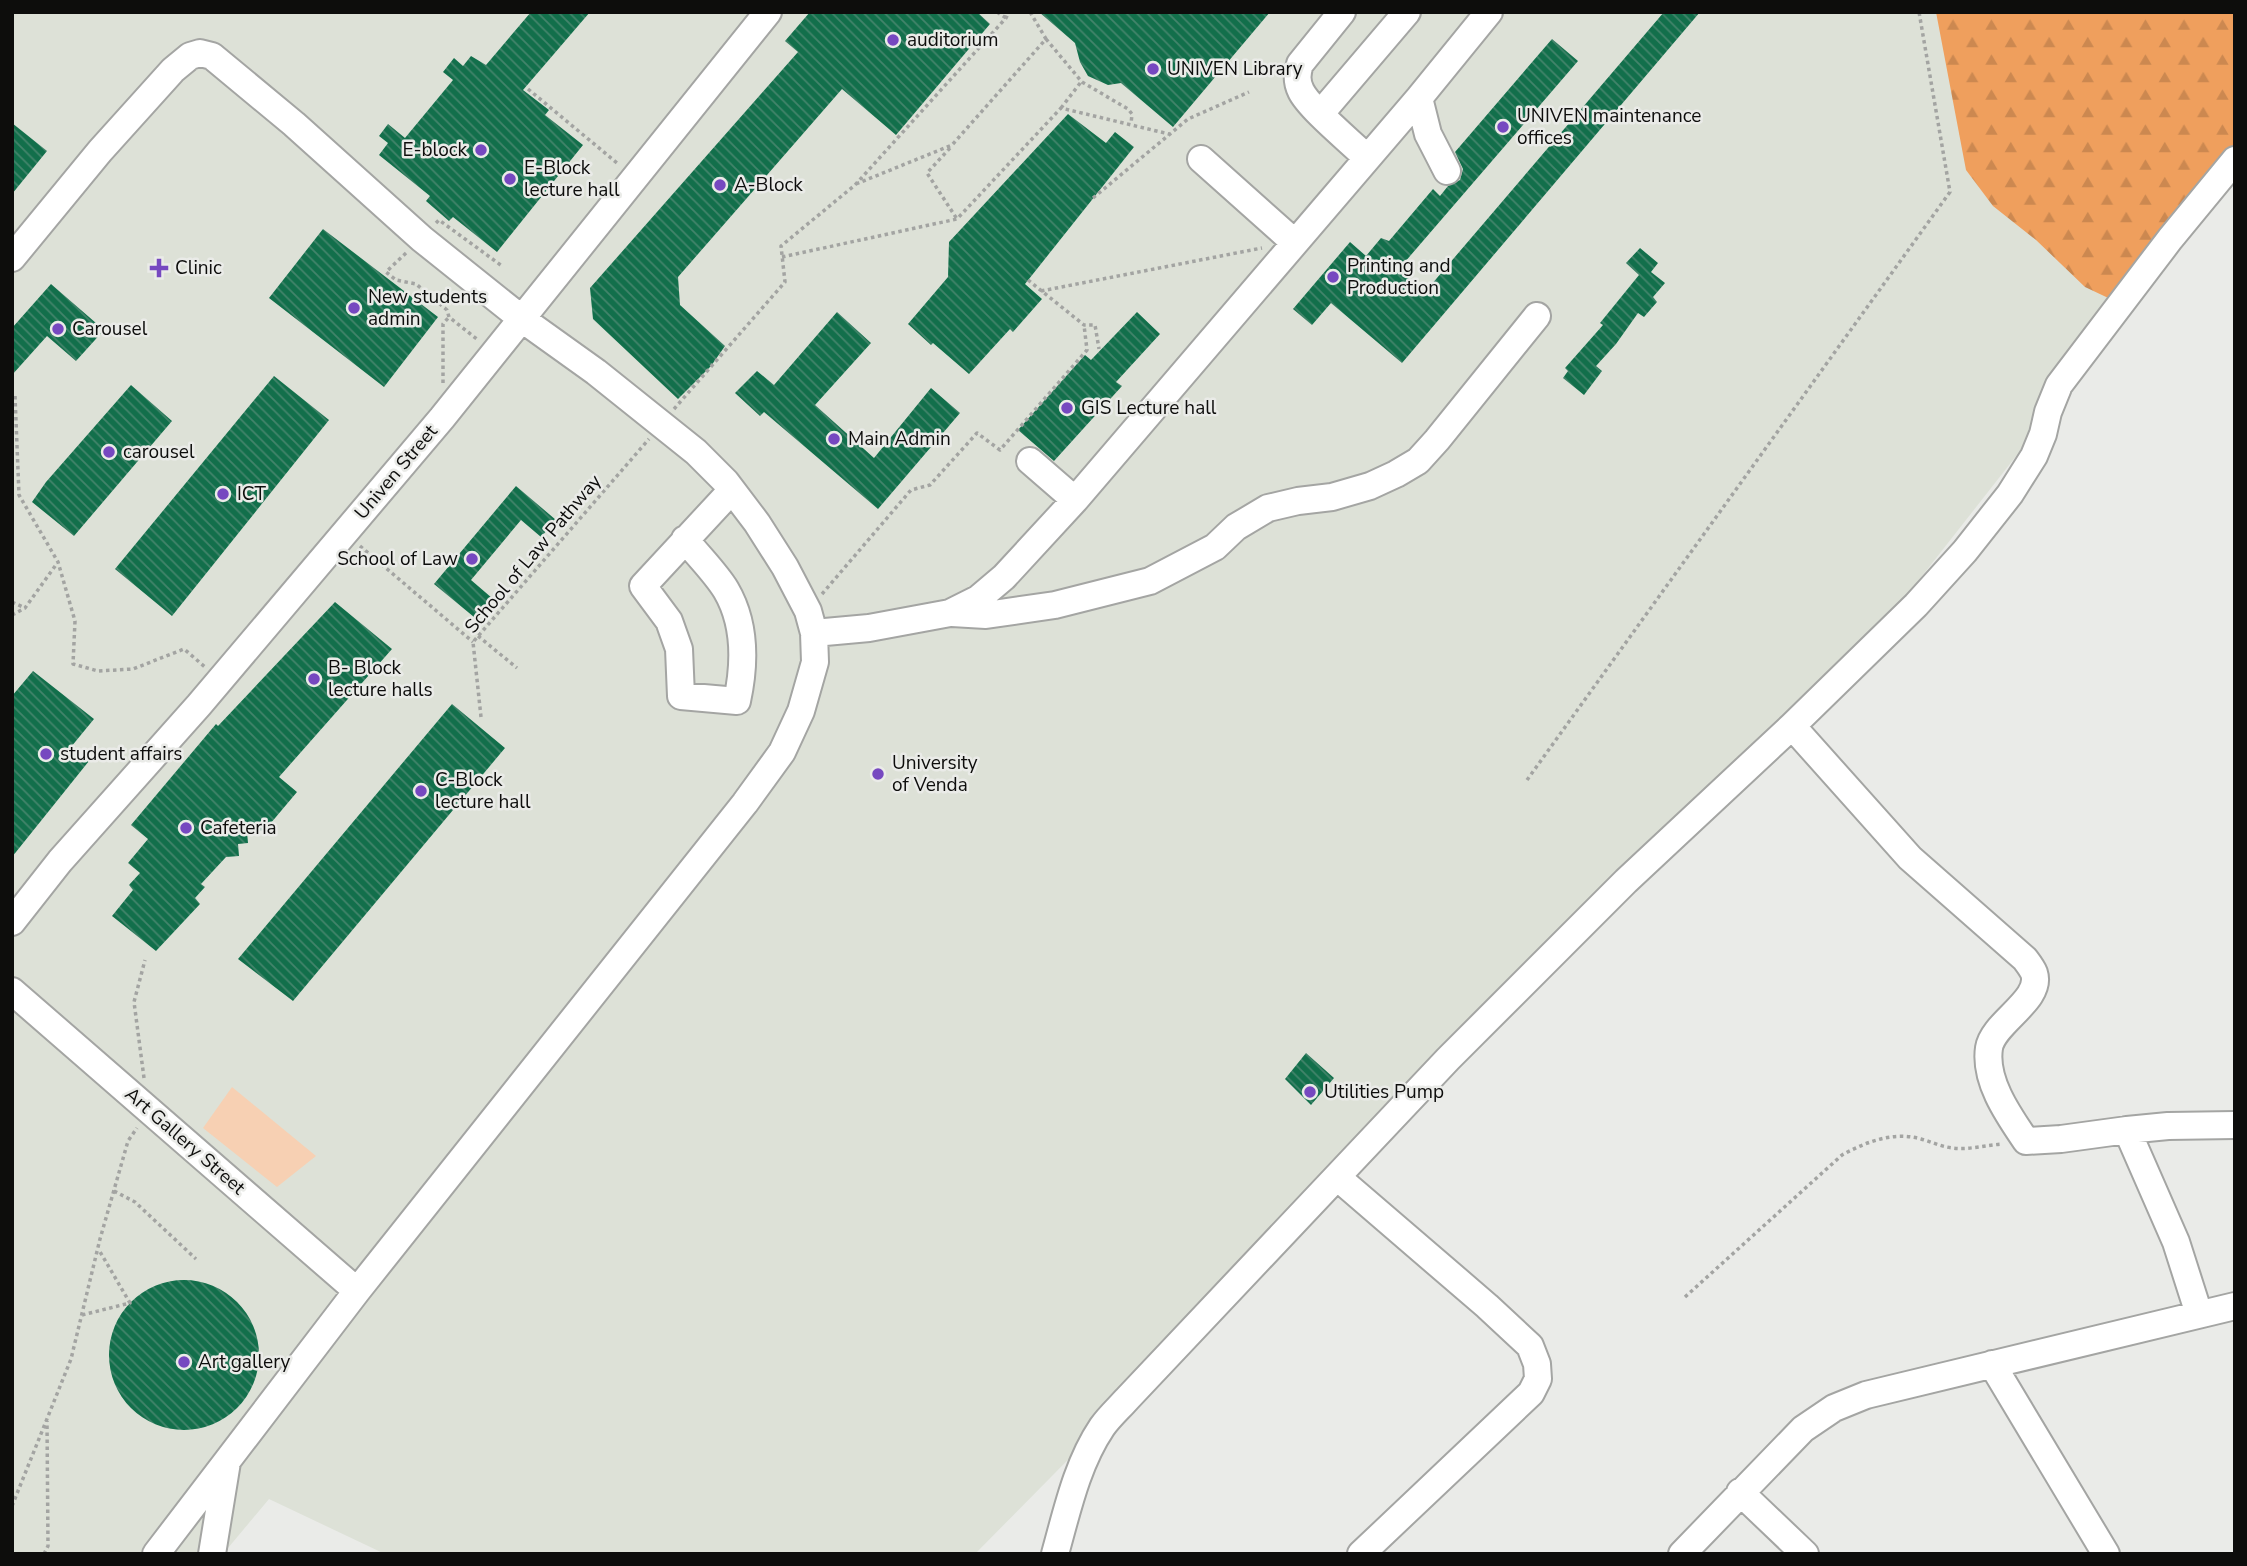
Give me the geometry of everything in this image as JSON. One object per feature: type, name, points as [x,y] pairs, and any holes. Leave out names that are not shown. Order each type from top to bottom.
[{"type":"street","name":"Univen Street","points":[[12,922],[60,861],[220,680],[442,418],[768,12]]},
{"type":"street","points":[[1342,12],[1300,64],[1297,73],[1301,92],[1367,158]]},
{"type":"street","points":[[1321,113],[1407,12]]},
{"type":"street","points":[[950,613],[978,599],[1004,577],[1074,500],[1419,98],[1489,12]]},
{"type":"street","points":[[12,258],[152,91],[190,56],[200,53],[212,56],[226,65],[341,165],[422,239],[696,452],[732,490],[785,567],[811,622],[815,662],[801,711],[782,752],[745,803],[357,1291],[156,1554]]},
{"type":"street","points":[[1419,98],[1428,134],[1447,171]]},
{"type":"street","points":[[1201,159],[1294,242]]},
{"type":"street","points":[[1055,1554],[1069,1502],[1088,1452],[1103,1426],[1448,1059],[1576,930],[1916,605],[1965,551],[2010,494],[2034,456],[2059,386],[2170,239],[2235,160]]},
{"type":"street","points":[[811,622],[869,628],[950,613],[986,615],[1055,606],[1150,581],[1215,547],[1236,527],[1268,509],[1298,501],[1332,497],[1370,486],[1418,460],[1537,316]]},
{"type":"street","points":[[1030,461],[1074,500]]},
{"type":"street","points":[[685,539],[726,590],[741,626],[743,674],[737,701],[681,696],[679,649],[676,639],[669,621],[643,586],[685,539],[732,490]]},
{"type":"street","points":[[1792,726],[1910,858],[2008,943],[2025,959],[2034,974],[2034,986],[2028,997],[1992,1037],[1989,1050],[1989,1068],[1994,1084],[2026,1142],[2168,1126],[2235,1125]]},
{"type":"street","name":"Art Gallery Street","points":[[12,991],[357,1291]]},
{"type":"street","points":[[2127,1130],[2176,1242],[2199,1314]]},
{"type":"street","points":[[1338,1177],[1530,1346],[1537,1364],[1538,1380],[1531,1393],[1361,1554]]},
{"type":"street","points":[[1682,1554],[1803,1429],[1834,1408],[1866,1395],[2235,1306]]},
{"type":"street","points":[[1992,1364],[2106,1554]]},
{"type":"street","points":[[212,1554],[227,1461]]},
{"type":"street","points":[[1740,1492],[1804,1554]]},
{"type":"path","points":[[997,12],[1006,18]]},
{"type":"path","points":[[1009,12],[855,185],[781,246],[782,257],[957,219],[1082,82]]},
{"type":"path","points":[[1527,780],[1950,192],[1919,12]]},
{"type":"path","points":[[1031,13],[1046,39],[1082,82],[1128,109],[1132,114],[1130,124]]},
{"type":"path","points":[[957,219],[927,173],[1046,39]]},
{"type":"path","points":[[527,89],[635,178]]},
{"type":"path","points":[[1093,198],[1188,119],[1248,92]]},
{"type":"path","points":[[1061,107],[1169,134]]},
{"type":"path","points":[[855,185],[952,145]]},
{"type":"path","points":[[495,354],[449,317],[447,310],[416,284],[396,281],[386,272],[439,220],[502,266]]},
{"type":"path","points":[[1041,291],[1294,242]]},
{"type":"path","name":"School of Law Pathway","points":[[481,717],[473,642],[785,282],[782,257]]},
{"type":"path","points":[[1028,280],[1084,325],[1095,325],[1099,349]]},
{"type":"path","points":[[442,418],[443,324],[449,317]]},
{"type":"path","points":[[811,622],[911,490],[930,485],[977,433],[1000,450],[1087,350],[1084,325]]},
{"type":"path","points":[[15,396],[19,495],[58,562],[75,621],[73,664],[99,671],[133,669],[184,649],[220,680]]},
{"type":"path","points":[[344,533],[473,642]]},
{"type":"path","points":[[12,615],[25,608],[58,562]]},
{"type":"path","points":[[12,602],[25,608]]},
{"type":"path","points":[[478,636],[517,668]]},
{"type":"path","points":[[12,1506],[71,1359],[128,1142],[148,1110],[134,1002],[145,960]]},
{"type":"path","points":[[1685,1297],[1842,1155],[1868,1141],[1900,1136],[1957,1149],[2026,1142]]},
{"type":"path","points":[[114,1191],[135,1202],[196,1259]]},
{"type":"path","points":[[82,1315],[130,1303],[98,1248]]},
{"type":"path","points":[[44,1554],[48,1546],[47,1419]]},
{"type":"shaded area","name":"University of Venda","points":[[12,12],[2235,12],[2115,330],[1853,664],[975,1554],[385,1554],[269,1499],[223,1554],[12,1554]]},
{"type":"shaded area","points":[[232,1087],[316,1156],[277,1187],[203,1128]]},
{"type":"green space","points":[[1936,12],[2235,12],[2235,158],[2121,304],[2085,287],[2036,240],[1993,206],[1966,170]]},
{"type":"building","name":"E-block","points":[[531,12],[590,12],[523,90],[549,110],[545,115],[583,145],[497,252],[453,217],[449,221],[426,201],[430,196],[379,155],[388,143],[379,136],[388,124],[405,138],[453,80],[443,72],[454,58],[463,66],[471,56],[486,65]]},
{"type":"building","name":"A-Block","points":[[810,12],[977,12],[990,24],[896,135],[842,89],[678,277],[680,305],[725,346],[711,366],[678,399],[593,319],[590,288],[798,52],[785,41]]},
{"type":"building","name":"UNIVEN Library","points":[[1039,12],[1270,12],[1173,127],[1121,83],[1108,85],[1088,76],[1080,62],[1075,43]]},
{"type":"building","points":[[1664,12],[1700,12],[1402,363],[1331,303],[1312,325],[1293,309],[1350,242],[1366,256],[1381,238],[1389,241],[1433,189],[1440,196],[1448,186],[1460,180],[1463,169],[1455,152],[1552,39],[1578,61],[1398,270],[1425,292]]},
{"type":"building","points":[[1068,114],[1106,143],[1115,132],[1134,147],[1025,284],[1042,299],[1013,332],[1010,329],[969,374],[908,324],[948,277],[949,242]]},
{"type":"building","points":[[12,123],[47,151],[12,194]]},
{"type":"building","name":"New students admin","points":[[323,229],[438,317],[384,387],[269,298]]},
{"type":"building","points":[[1640,248],[1658,263],[1651,272],[1665,283],[1653,297],[1657,302],[1644,317],[1638,313],[1596,366],[1602,371],[1584,395],[1563,378],[1568,371],[1565,368],[1603,325],[1600,323],[1639,275],[1626,263]]},
{"type":"building","name":"Carousel","points":[[51,284],[104,330],[76,361],[47,336],[12,375],[12,328]]},
{"type":"building","points":[[837,312],[871,343],[815,405],[874,458],[931,388],[960,413],[878,509],[764,412],[760,416],[735,393],[757,371],[774,385]]},
{"type":"building","points":[[1137,312],[1160,334],[1116,382],[1122,386],[1054,461],[1018,430],[1085,355],[1091,360]]},
{"type":"building","name":"ICT","points":[[274,376],[329,420],[172,616],[115,569]]},
{"type":"building","name":"carousel","points":[[131,385],[172,421],[74,536],[32,502],[46,482]]},
{"type":"building","name":"School of Law","points":[[516,486],[556,520],[541,537],[521,520],[471,580],[492,598],[474,617],[434,584]]},
{"type":"building","points":[[335,602],[392,649],[279,777],[297,792],[265,830],[247,832],[248,843],[238,844],[239,856],[226,857],[201,884],[205,887],[195,898],[200,904],[156,951],[112,916],[133,890],[129,885],[140,873],[128,863],[148,839],[131,825],[216,724],[218,726]]},
{"type":"building","name":"student affairs","points":[[33,671],[94,719],[71,747],[89,761],[12,857],[12,696]]},
{"type":"building","points":[[452,704],[505,748],[293,1001],[238,959]]},
{"type":"building","name":"Utilities Pump","points":[[1306,1053],[1334,1078],[1311,1105],[1285,1079]]},
{"type":"building","name":"Art gallery","points":[[184,1280],[213,1286],[237,1302],[253,1326],[259,1355],[253,1384],[237,1408],[213,1424],[184,1430],[155,1424],[131,1408],[115,1384],[109,1355],[115,1326],[131,1302],[155,1286]]},
{"type":"place","name":"auditorium","points":[[893,40]]},
{"type":"place","name":"UNIVEN Library","points":[[1153,69]]},
{"type":"place","name":"UNIVEN maintenance offices","points":[[1503,127]]},
{"type":"place","name":"E-block","points":[[481,150]]},
{"type":"place","name":"E-Block lecture hall","points":[[510,179]]},
{"type":"place","name":"A-Block","points":[[720,185]]},
{"type":"place","name":"Clinic","points":[[159,268]]},
{"type":"place","name":"Printing and Production","points":[[1333,277]]},
{"type":"place","name":"New students admin","points":[[354,308]]},
{"type":"place","name":"Carousel","points":[[58,329]]},
{"type":"place","name":"GIS Lecture hall","points":[[1067,408]]},
{"type":"place","name":"Main Admin","points":[[834,439]]},
{"type":"place","name":"carousel","points":[[109,452]]},
{"type":"place","name":"ICT","points":[[223,494]]},
{"type":"place","name":"School of Law","points":[[472,559]]},
{"type":"place","name":"B- Block lecture halls","points":[[314,679]]},
{"type":"place","name":"student affairs","points":[[46,754]]},
{"type":"place","name":"University of Venda","points":[[878,774]]},
{"type":"place","name":"C-Block lecture hall","points":[[421,791]]},
{"type":"place","name":"Cafeteria","points":[[186,828]]},
{"type":"place","name":"Utilities Pump","points":[[1310,1092]]},
{"type":"place","name":"Art gallery","points":[[184,1362]]}]
